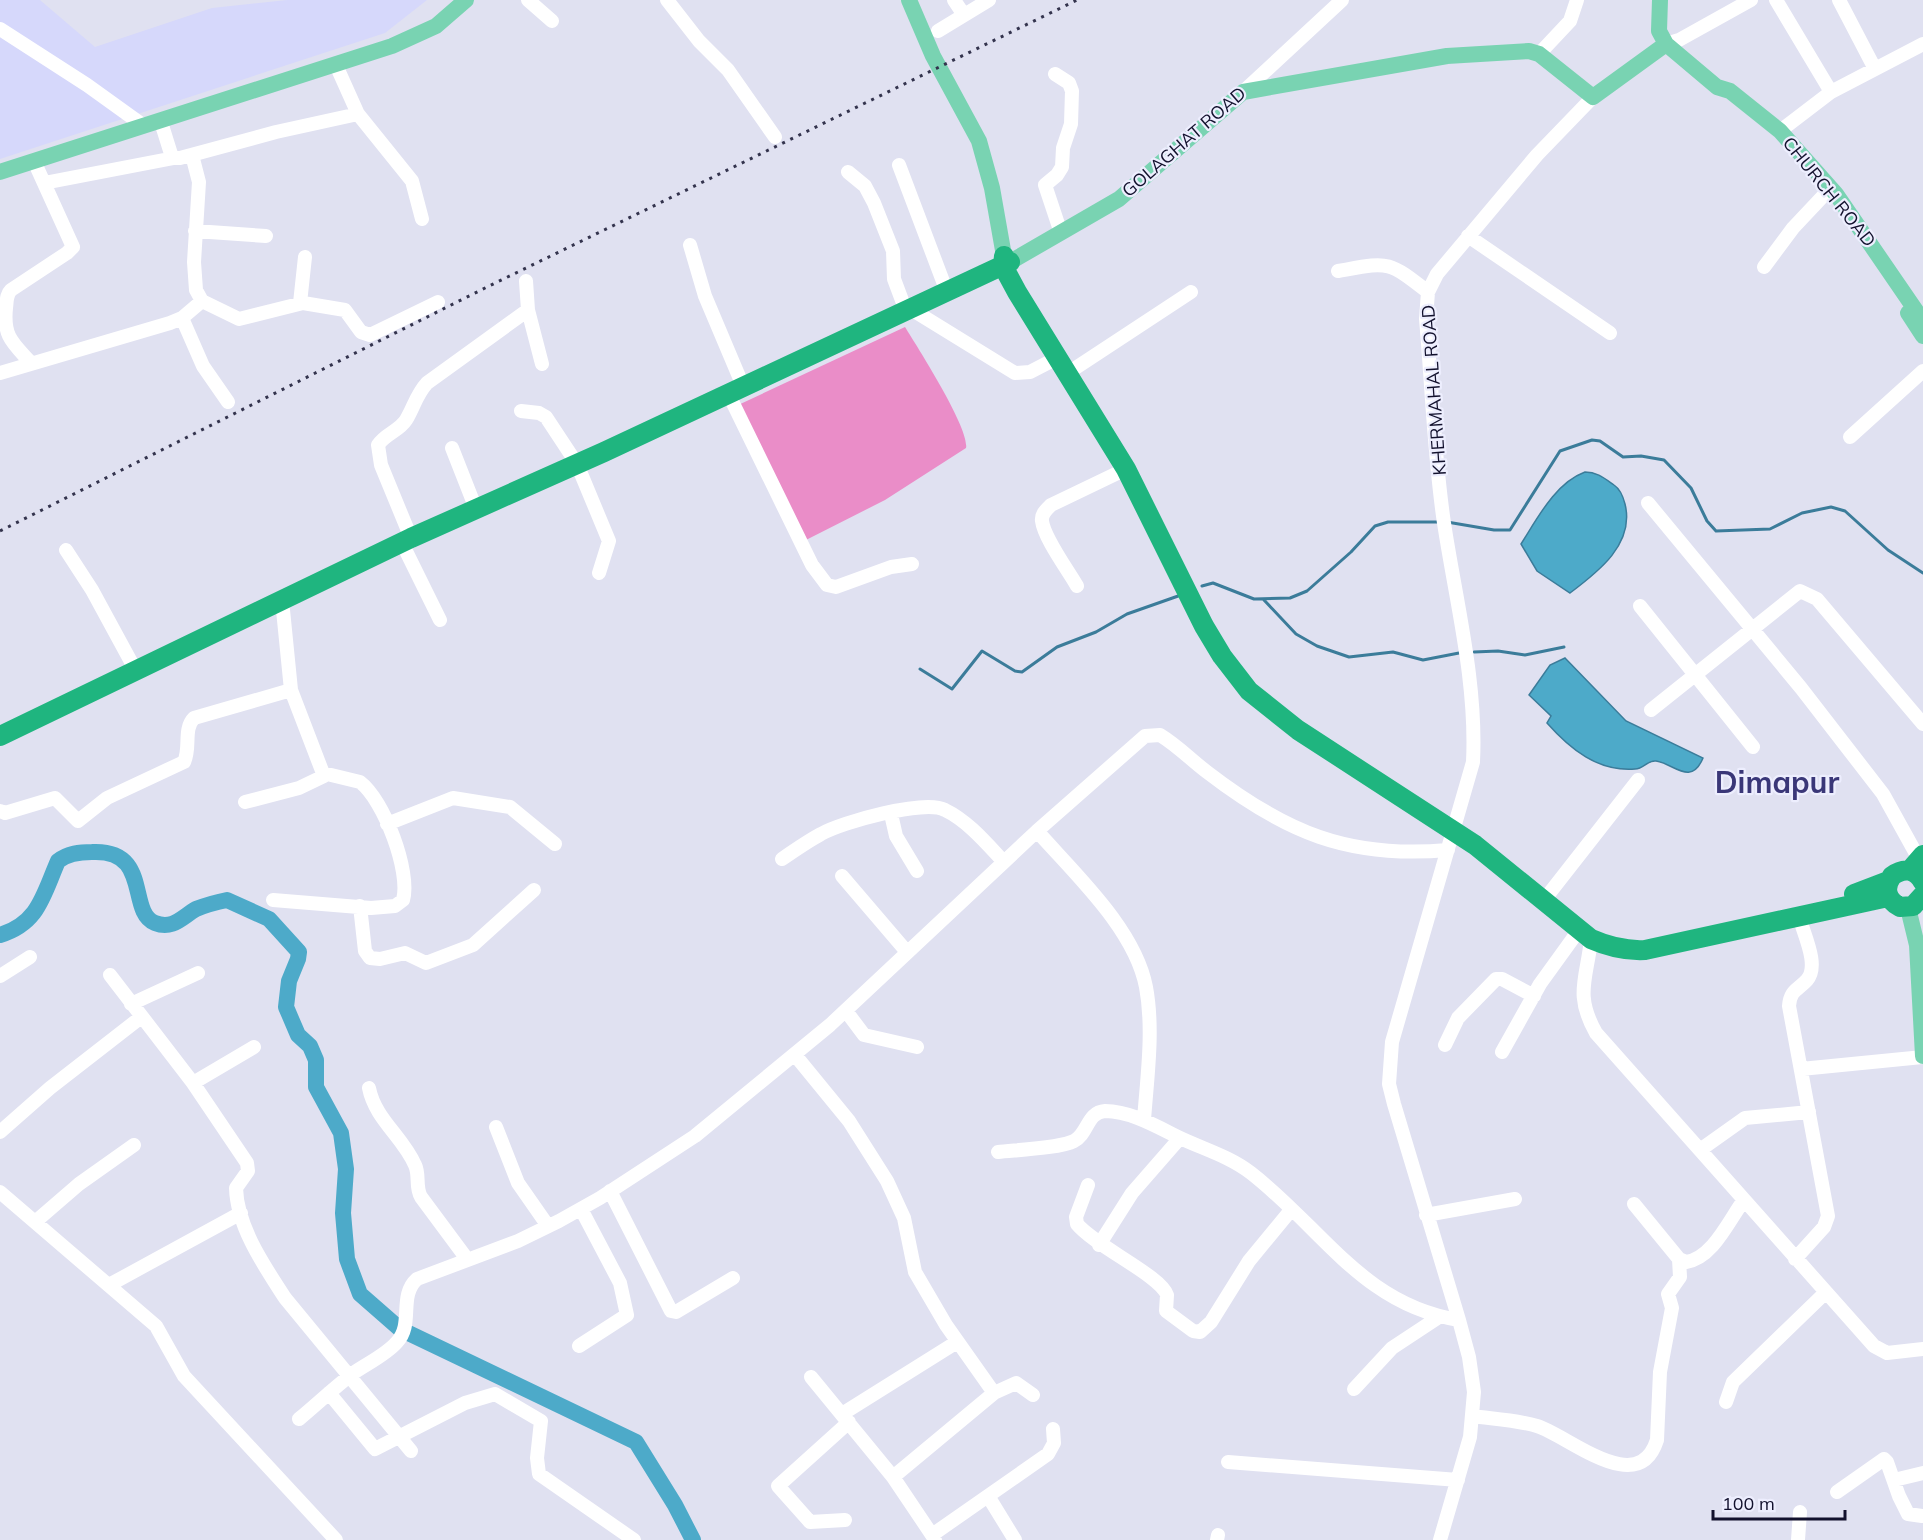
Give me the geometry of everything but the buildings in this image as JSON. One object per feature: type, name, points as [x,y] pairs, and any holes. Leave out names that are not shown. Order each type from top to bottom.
[{"type":"highway","points":[[0,736],[406,540],[577,464],[909,310],[1006,261]]},
{"type":"highway","points":[[1006,261],[1059,357],[1126,469],[1199,616],[1222,656],[1249,691],[1298,730],[1457,826],[1585,934],[1621,950],[1645,950],[1798,916],[1888,889],[1897,872],[1919,883],[1893,903],[1888,889]]},
{"type":"highway","points":[[1006,261],[1077,367],[1140,478],[1216,630],[1257,688],[1304,724],[1457,826],[1601,934],[1628,941],[1664,937],[1888,889]]},
{"type":"main road","points":[[0,172],[392,46],[436,26],[466,0]]},
{"type":"main road","points":[[909,0],[933,56],[979,141],[992,188],[1006,261]]},
{"type":"main road","points":[[1660,0],[1659,31],[1666,44]]},
{"type":"main road","name":"CHURCH ROAD","points":[[1666,44],[1717,87],[1730,91],[1780,131],[1836,194],[1923,321]]},
{"type":"main road","name":"KHERMAHAL ROAD","points":[[1593,97],[1666,44]]},
{"type":"main road","points":[[1243,92],[1447,56],[1529,51],[1539,54],[1593,97]]},
{"type":"main road","points":[[1717,87],[1772,137],[1825,194],[1923,336]]},
{"type":"main road","name":"GOLAGHAT ROAD","points":[[1006,261],[1061,233],[1119,199],[1243,92]]},
{"type":"main road","points":[[1919,883],[1917,945],[1923,1057]]},
{"type":"street","points":[[528,0],[552,21]]},
{"type":"street","points":[[667,0],[699,41],[728,70],[775,137]]},
{"type":"street","points":[[954,0],[964,15]]},
{"type":"street","points":[[938,31],[989,0]]},
{"type":"street","name":"GOLAGHAT ROAD","points":[[1243,92],[1342,0]]},
{"type":"street","points":[[1539,54],[1570,21],[1577,0]]},
{"type":"street","points":[[1666,44],[1679,40],[1751,0]]},
{"type":"street","points":[[1776,0],[1832,92]]},
{"type":"street","points":[[1839,0],[1875,69]]},
{"type":"street","points":[[0,29],[87,85],[144,126]]},
{"type":"street","points":[[1780,131],[1832,92],[1923,44]]},
{"type":"street","points":[[336,64],[358,114],[412,181],[422,219]]},
{"type":"street","points":[[1055,74],[1070,83],[1072,90],[1071,124],[1063,147],[1062,166],[1058,175],[1045,185],[1061,233]]},
{"type":"street","name":"KHERMAHAL ROAD","points":[[1440,1540],[1470,1437],[1474,1392],[1469,1357],[1459,1320],[1389,1084],[1392,1042],[1457,826],[1473,762],[1474,740],[1463,630],[1444,522],[1426,319],[1428,292],[1437,274],[1468,236],[1537,155],[1593,97]]},
{"type":"street","points":[[44,183],[192,155],[358,114]]},
{"type":"street","points":[[161,122],[174,158]]},
{"type":"street","points":[[192,155],[199,182],[195,231],[196,290],[202,301],[233,317],[245,319],[300,303],[345,310],[361,332],[370,335],[438,302]]},
{"type":"street","points":[[31,363],[7,335],[4,324],[7,295],[73,247],[34,161]]},
{"type":"street","points":[[899,165],[947,292]]},
{"type":"street","points":[[848,172],[865,186],[874,203],[893,251],[894,279],[909,310],[1015,373],[1030,372],[1059,357]]},
{"type":"street","points":[[1764,267],[1793,228],[1825,194]]},
{"type":"street","points":[[195,231],[266,236]]},
{"type":"street","points":[[1468,236],[1610,333]]},
{"type":"street","points":[[690,245],[736,389],[819,577],[827,585],[836,587],[891,567],[912,564]]},
{"type":"street","points":[[300,303],[305,257]]},
{"type":"street","points":[[1338,272],[1388,264],[1399,269],[1428,292]]},
{"type":"street","points":[[526,281],[528,310],[542,364]]},
{"type":"street","points":[[1077,367],[1191,292]]},
{"type":"street","points":[[0,373],[182,318],[202,301]]},
{"type":"street","points":[[440,620],[406,540],[381,465],[378,445],[382,438],[400,428],[406,420],[414,399],[427,383],[528,310]]},
{"type":"street","points":[[182,318],[203,366],[228,402]]},
{"type":"street","points":[[1850,437],[1923,371]]},
{"type":"street","points":[[521,411],[539,413],[546,417],[577,464],[609,541],[599,573]]},
{"type":"street","points":[[452,448],[476,509]]},
{"type":"street","points":[[1077,586],[1042,522],[1043,513],[1051,505],[1126,469]]},
{"type":"street","points":[[1648,503],[1801,688],[1883,794],[1919,883]]},
{"type":"street","points":[[66,550],[92,590],[136,671]]},
{"type":"street","points":[[1651,711],[1800,591],[1807,592],[1817,599],[1923,724]]},
{"type":"street","points":[[245,802],[300,788],[322,779],[323,773],[296,708],[291,690],[282,600]]},
{"type":"street","points":[[1640,606],[1753,747]]},
{"type":"street","points":[[0,811],[5,813],[55,798],[78,821],[108,798],[184,762],[188,749],[188,726],[194,718],[291,690]]},
{"type":"street","points":[[299,1419],[350,1375],[399,1341],[404,1327],[410,1285],[425,1274],[518,1241],[581,1209],[695,1136],[846,1011],[1037,831],[1139,740],[1156,734],[1170,741],[1205,771],[1275,819],[1314,836],[1352,847],[1396,854],[1448,850]]},
{"type":"street","points":[[273,900],[386,908],[396,906],[403,900],[405,885],[403,867],[387,824],[366,786],[352,778],[323,773]]},
{"type":"street","points":[[1548,896],[1638,780]]},
{"type":"street","points":[[387,824],[453,798],[465,798],[510,807],[555,844]]},
{"type":"street","points":[[782,859],[822,833],[840,825],[926,807],[946,810],[1004,862]]},
{"type":"street","points":[[891,814],[896,836],[917,871]]},
{"type":"street","points":[[1037,831],[1099,901],[1123,934],[1138,963],[1146,986],[1149,1013],[1144,1120]]},
{"type":"street","points":[[842,876],[907,952]]},
{"type":"street","points":[[360,906],[365,951],[370,958],[380,959],[405,953],[426,963],[473,945],[534,890]]},
{"type":"street","points":[[1795,1259],[1824,1227],[1828,1216],[1789,1006],[1792,992],[1806,981],[1813,965],[1798,916]]},
{"type":"street","points":[[1502,1052],[1534,996],[1585,934]]},
{"type":"street","points":[[1585,934],[1583,1002],[1585,1014],[1596,1033],[1874,1346],[1887,1353],[1923,1349]]},
{"type":"street","points":[[0,976],[30,957]]},
{"type":"street","points":[[131,1004],[198,973]]},
{"type":"street","points":[[110,975],[140,1018],[193,1083],[247,1163],[248,1171],[236,1188],[241,1213],[262,1259],[285,1298],[411,1450]]},
{"type":"street","points":[[1445,1045],[1458,1017],[1496,980],[1502,979],[1534,996]]},
{"type":"street","points":[[846,1011],[864,1035],[917,1047]]},
{"type":"street","points":[[0,1132],[50,1088],[140,1018]]},
{"type":"street","points":[[193,1083],[254,1047]]},
{"type":"street","points":[[795,1055],[849,1121],[887,1181],[904,1218],[915,1272],[957,1342],[994,1394]]},
{"type":"street","points":[[1801,1069],[1923,1057]]},
{"type":"street","points":[[369,1088],[375,1107],[416,1166],[417,1190],[421,1197],[467,1259]]},
{"type":"street","points":[[998,1152],[1071,1143],[1082,1135],[1091,1117],[1099,1112],[1108,1111],[1144,1120],[1230,1159],[1268,1187],[1339,1258],[1383,1293],[1406,1305],[1439,1317],[1459,1320]]},
{"type":"street","points":[[1700,1150],[1745,1119],[1809,1112]]},
{"type":"street","points":[[496,1127],[518,1183],[548,1226]]},
{"type":"street","points":[[1100,1245],[1132,1193],[1180,1138]]},
{"type":"street","points":[[35,1222],[79,1184],[134,1145]]},
{"type":"street","points":[[1088,1185],[1076,1217],[1077,1224],[1100,1245],[1158,1282],[1167,1295],[1166,1311],[1193,1331],[1200,1332],[1211,1322],[1249,1261],[1291,1210]]},
{"type":"street","points":[[610,1191],[673,1312],[734,1278]]},
{"type":"street","points":[[0,1192],[156,1326],[184,1376],[336,1540]]},
{"type":"street","points":[[1426,1215],[1515,1199]]},
{"type":"street","points":[[1679,1259],[1693,1261],[1702,1256],[1744,1200]]},
{"type":"street","points":[[1472,1416],[1536,1426],[1609,1462],[1630,1465],[1654,1449],[1657,1440],[1660,1372],[1672,1308],[1668,1294],[1680,1277],[1679,1259],[1634,1204]]},
{"type":"street","points":[[579,1346],[627,1315],[620,1282],[581,1209]]},
{"type":"street","points":[[109,1285],[241,1213]]},
{"type":"street","points":[[1726,1402],[1733,1382],[1825,1293]]},
{"type":"street","points":[[1354,1389],[1392,1348],[1439,1317]]},
{"type":"street","points":[[845,1520],[810,1522],[777,1486],[845,1418],[957,1342]]},
{"type":"street","points":[[811,1377],[893,1476],[934,1538],[988,1496],[1048,1455],[1054,1443],[1053,1429]]},
{"type":"street","points":[[893,1476],[994,1394],[1016,1383],[1033,1395]]},
{"type":"street","points":[[329,1393],[375,1449],[399,1435],[492,1394],[538,1417],[541,1422],[537,1458],[539,1474],[634,1540]]},
{"type":"street","points":[[1838,1492],[1884,1459],[1908,1514],[1922,1516]]},
{"type":"street","points":[[1228,1462],[1458,1480]]},
{"type":"street","points":[[1894,1480],[1923,1473]]},
{"type":"street","points":[[988,1496],[1015,1540]]},
{"type":"street","points":[[1798,1540],[1800,1512]]},
{"type":"shaded area","points":[[0,0],[40,0],[95,47],[212,8],[287,0],[427,0],[385,33],[0,159]]},
{"type":"shaded area","points":[[905,327],[952,407],[965,438],[966,448],[885,500],[804,541],[736,406]]},
{"type":"shaded area","points":[[1585,472],[1600,476],[1618,489],[1624,501],[1627,518],[1625,532],[1612,556],[1570,593],[1537,571],[1521,544],[1540,513],[1556,493],[1574,477]]},
{"type":"shaded area","points":[[1565,658],[1626,721],[1703,758],[1698,767],[1687,772],[1653,761],[1638,769],[1609,767],[1586,757],[1565,742],[1547,723],[1551,716],[1529,695],[1550,665]]},
{"type":"waterway","points":[[1447,522],[1494,530],[1510,530],[1560,451],[1592,440],[1600,441],[1623,457],[1641,456],[1664,460],[1691,488],[1707,521],[1716,531],[1770,529],[1802,513],[1831,507],[1845,511],[1888,550],[1923,573]]},
{"type":"waterway","points":[[1202,586],[1213,583],[1254,599],[1290,598],[1307,591],[1351,552],[1375,526],[1388,522],[1441,522]]},
{"type":"waterway","points":[[920,669],[952,689],[982,651],[1015,671],[1022,672],[1057,647],[1096,632],[1127,614],[1181,595]]},
{"type":"waterway","points":[[1264,600],[1296,634],[1317,646],[1349,657],[1393,652],[1423,660],[1459,653]]},
{"type":"waterway","points":[[1474,652],[1498,651],[1525,655],[1564,647]]},
{"type":"waterway","points":[[0,935],[13,930],[32,915],[58,861],[83,852],[111,854],[123,860],[131,870],[147,917],[155,923],[172,924],[196,909],[227,900],[269,919],[299,952],[289,981],[286,1007],[298,1035],[310,1046],[316,1060],[316,1087],[341,1133],[346,1169],[343,1213],[347,1259],[360,1294],[400,1329],[636,1442],[675,1505],[693,1540]]},
{"type":"railway","points":[[0,531],[489,286],[1077,0]]},
{"type":"district","name":"Dimapur","points":[[1777,783]]}]
